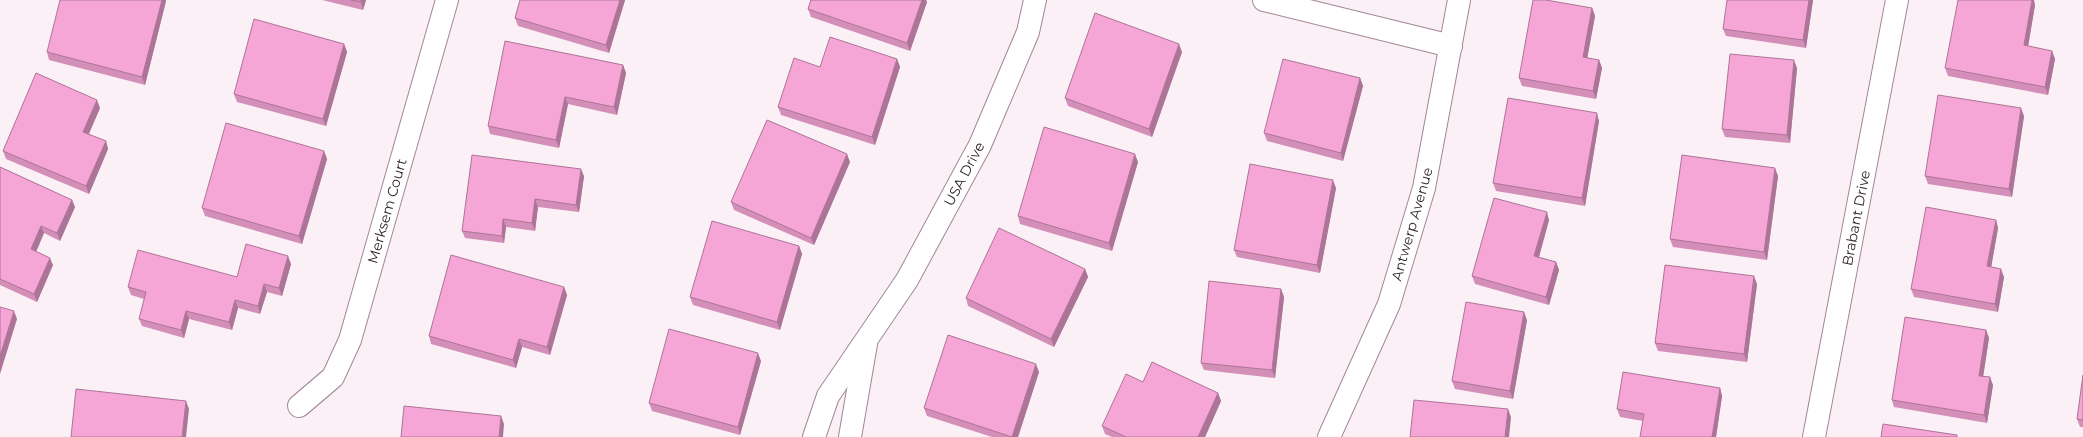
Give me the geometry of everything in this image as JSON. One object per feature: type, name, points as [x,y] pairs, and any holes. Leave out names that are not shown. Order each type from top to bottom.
[{"type":"street","name":"Merksem Court","points":[[299,406],[332,377],[350,340],[446,0]]},
{"type":"street","name":"USA Drive","points":[[814,437],[828,396],[868,335],[907,280],[980,145],[1028,32],[1035,0]]},
{"type":"street","points":[[1264,0],[1451,46]]},
{"type":"street","name":"Antwerp Avenue","points":[[1329,437],[1389,304],[1424,188],[1459,0]]},
{"type":"street","name":"Brabant Drive","points":[[1814,437],[1897,0]]},
{"type":"street","name":"USA Drive","points":[[850,437],[868,335]]},
{"type":"building","points":[[60,0],[162,0],[142,77],[47,52]]},
{"type":"building","points":[[520,0],[620,0],[606,45],[515,18]]},
{"type":"building","points":[[811,0],[922,0],[907,43],[808,9]]},
{"type":"building","points":[[1533,0],[1546,0],[1592,8],[1583,57],[1599,60],[1593,91],[1519,78]]},
{"type":"building","points":[[1727,0],[1809,0],[1803,40],[1723,29]]},
{"type":"building","points":[[1958,0],[2032,0],[2024,45],[2052,51],[2045,87],[1945,68]]},
{"type":"building","points":[[1095,13],[1179,44],[1149,129],[1065,98]]},
{"type":"building","points":[[254,19],[344,44],[323,119],[234,94]]},
{"type":"building","points":[[830,37],[897,59],[872,137],[778,107],[794,58],[820,67]]},
{"type":"building","points":[[505,41],[623,65],[614,107],[565,97],[556,140],[488,126]]},
{"type":"building","points":[[1730,54],[1794,60],[1787,135],[1722,129]]},
{"type":"building","points":[[1283,59],[1360,78],[1341,153],[1264,133]]},
{"type":"building","points":[[36,73],[97,100],[83,132],[106,141],[86,186],[3,151]]},
{"type":"building","points":[[1938,95],[2021,108],[2009,189],[1925,176]]},
{"type":"building","points":[[1508,98],[1597,113],[1582,198],[1493,183]]},
{"type":"building","points":[[767,120],[847,154],[811,238],[731,202]]},
{"type":"building","points":[[226,123],[324,151],[299,236],[202,208]]},
{"type":"building","points":[[1044,127],[1135,154],[1109,243],[1018,216]]},
{"type":"building","points":[[472,155],[581,169],[576,205],[535,199],[532,223],[503,219],[502,236],[462,231]]},
{"type":"building","points":[[1682,155],[1775,168],[1764,252],[1670,239]]},
{"type":"building","points":[[1250,164],[1333,180],[1317,265],[1234,250]]},
{"type":"building","points":[[0,167],[72,200],[57,233],[41,226],[31,249],[50,258],[34,294],[0,279]]},
{"type":"building","points":[[1494,198],[1547,212],[1534,256],[1556,262],[1546,297],[1472,276]]},
{"type":"building","points":[[1926,207],[1996,220],[1987,266],[2001,269],[1995,304],[1911,289]]},
{"type":"building","points":[[712,221],[799,246],[777,322],[690,297]]},
{"type":"building","points":[[999,228],[1085,269],[1051,339],[966,298]]},
{"type":"building","points":[[246,244],[288,256],[279,288],[264,284],[258,306],[235,300],[229,322],[186,311],[181,330],[139,319],[146,292],[128,287],[138,250],[237,277]]},
{"type":"building","points":[[451,255],[564,287],[547,347],[519,339],[513,360],[429,336]]},
{"type":"building","points":[[1665,265],[1754,276],[1744,354],[1655,343]]},
{"type":"building","points":[[1209,281],[1281,289],[1272,370],[1201,363]]},
{"type":"building","points":[[1466,302],[1524,312],[1510,391],[1452,381]]},
{"type":"building","points":[[0,307],[14,311],[0,356]]},
{"type":"building","points":[[1905,317],[1986,330],[1979,376],[1990,377],[1984,415],[1892,400]]},
{"type":"building","points":[[669,329],[758,353],[738,427],[649,403]]},
{"type":"building","points":[[948,335],[1036,364],[1012,437],[924,408]]},
{"type":"building","points":[[1152,362],[1218,393],[1198,437],[1126,437],[1102,426],[1126,374],[1143,382]]},
{"type":"building","points":[[1623,372],[1720,388],[1712,437],[1640,437],[1644,414],[1617,409]]},
{"type":"building","points":[[2083,375],[2083,420],[2077,419]]},
{"type":"building","points":[[76,389],[186,401],[182,437],[71,437]]},
{"type":"building","points":[[1414,400],[1508,409],[1505,437],[1410,437]]},
{"type":"building","points":[[404,406],[501,416],[499,437],[401,437]]},
{"type":"building","points":[[1883,424],[1957,435],[1957,437],[1881,437]]}]
